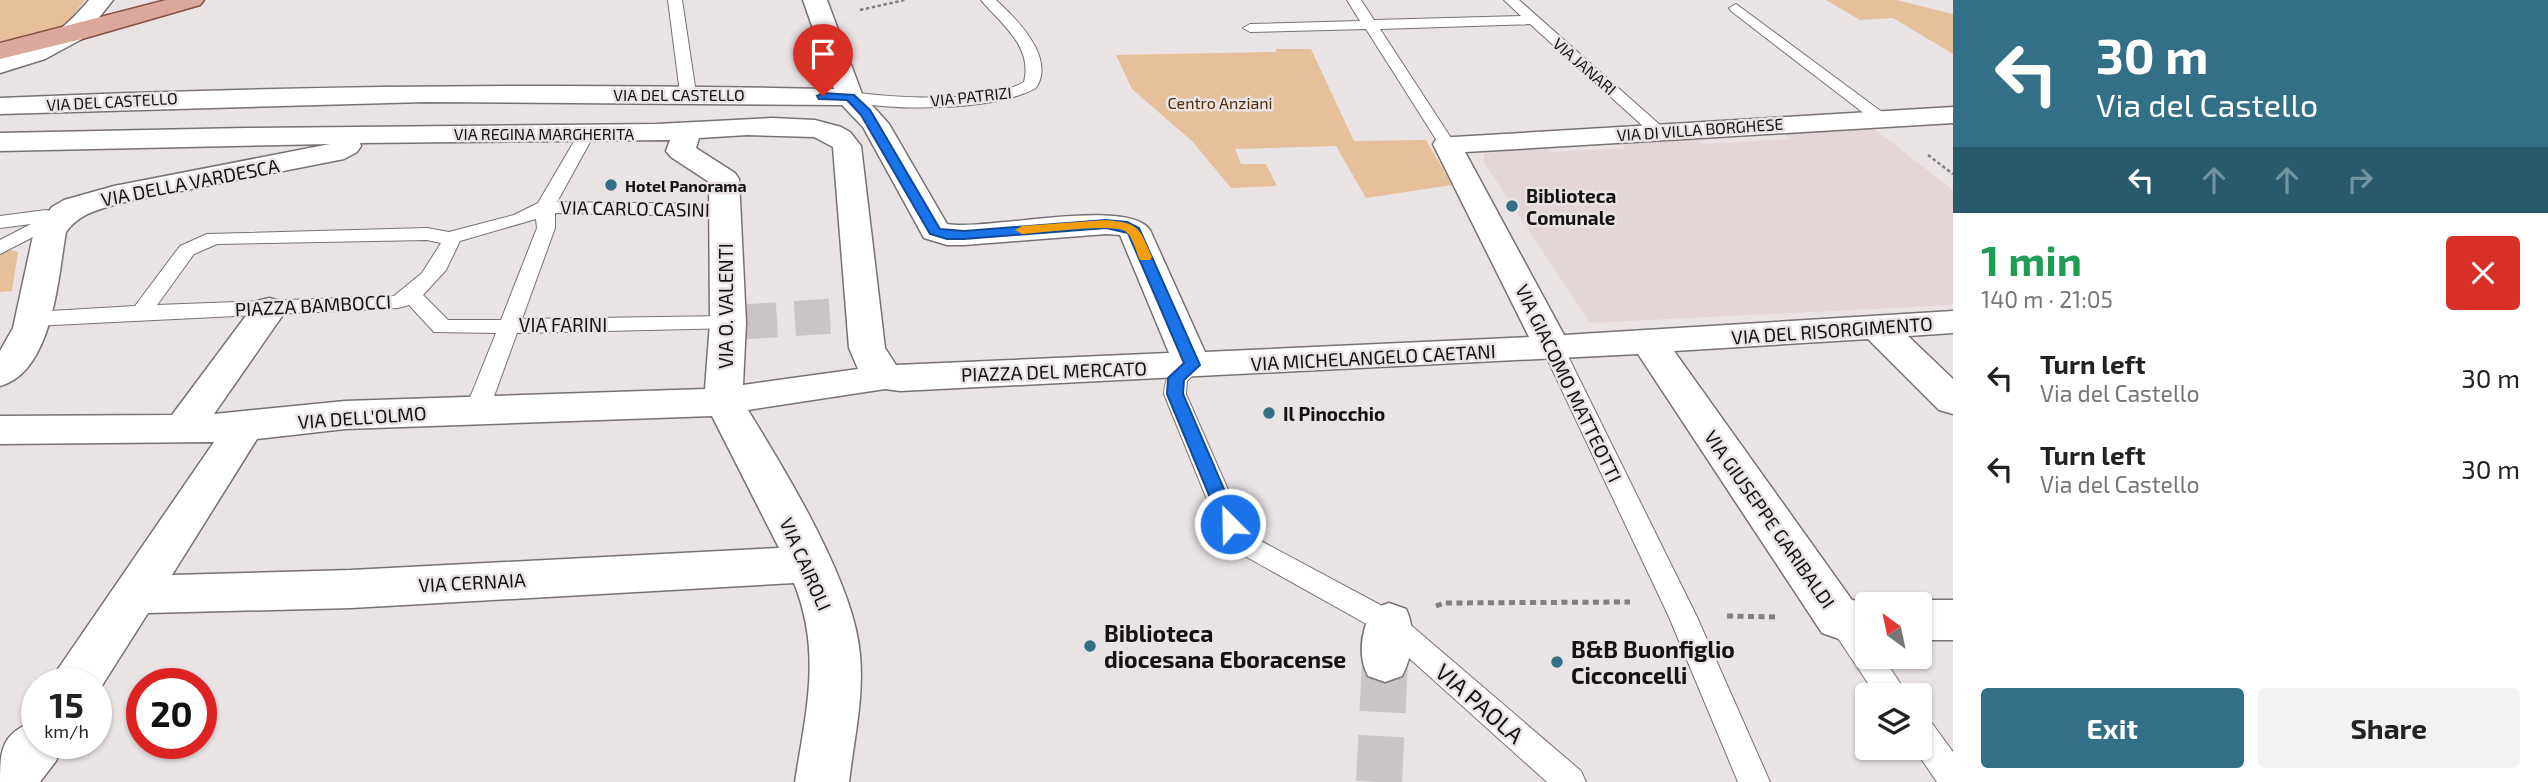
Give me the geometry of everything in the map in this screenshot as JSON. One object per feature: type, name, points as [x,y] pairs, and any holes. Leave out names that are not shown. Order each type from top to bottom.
[{"type":"main road","points":[[0,51],[74,34],[192,0]]},
{"type":"street","points":[[0,65],[36,54],[74,34],[101,0]]},
{"type":"street","points":[[815,0],[850,97],[875,124],[935,232],[964,235],[1106,224],[1127,226],[1134,230],[1192,365]]},
{"type":"street","name":"VIA DEL CASTELLO","points":[[0,106],[256,95],[688,93],[850,97]]},
{"type":"street","name":"VIA DI VILLA BORGHESE","points":[[1447,144],[1953,115]]},
{"type":"street","name":"VIA REGINA MARGHERITA","points":[[0,142],[199,135],[587,133],[793,127],[814,129],[840,138],[847,146],[849,315],[870,357],[884,374]]},
{"type":"street","name":"VIA O. VALENTI","points":[[687,131],[681,151],[724,179],[735,323],[723,402]]},
{"type":"street","name":"VIA DELLA VARDESCA","points":[[63,214],[96,200],[132,191],[318,157],[344,148],[363,134]]},
{"type":"street","name":"VIA GIACOMO MATTEOTTI","points":[[1447,144],[1553,348]]},
{"type":"street","points":[[0,374],[23,347],[33,319],[50,232],[63,214]]},
{"type":"street","points":[[183,429],[269,309]]},
{"type":"street","name":"VIA DEL RISORGIMENTO","points":[[1648,341],[1953,323]]},
{"type":"street","points":[[1877,327],[1953,401]]},
{"type":"street","name":"VIA MICHELANGELO CAETANI","points":[[1192,365],[1648,341]]},
{"type":"street","name":"VIA GIUSEPPE GARIBALDI","points":[[1648,341],[1853,619]]},
{"type":"street","name":"PIAZZA DEL MERCATO","points":[[884,374],[900,378],[1192,365]]},
{"type":"street","points":[[723,402],[756,395],[852,383],[884,374]]},
{"type":"street","name":"VIA DELL'OLMO","points":[[0,430],[183,429],[345,415],[723,402]]},
{"type":"street","name":"VIA CAIROLI","points":[[723,402],[754,453],[810,564],[832,624],[836,656],[822,782]]},
{"type":"street","points":[[86,668],[246,425]]},
{"type":"street","name":"VIA CERNAIA","points":[[134,595],[351,589],[810,564]]},
{"type":"street","points":[[1932,620],[1953,620]]},
{"type":"street","points":[[8,782],[26,759]]},
{"type":"lane","points":[[675,0],[688,93]]},
{"type":"lane","name":"VIA PATRIZI","points":[[850,97],[901,103],[994,97],[1025,89],[1032,84],[1034,77],[1026,42],[1022,33],[988,0]]},
{"type":"lane","name":"VIA GIACOMO MATTEOTTI","points":[[1354,0],[1447,144]]},
{"type":"lane","name":"VIA JANARI","points":[[1511,0],[1660,132]]},
{"type":"lane","points":[[1736,8],[1880,118]]},
{"type":"lane","points":[[1250,28],[1533,20]]},
{"type":"lane","points":[[477,410],[546,228],[545,207],[587,133]]},
{"type":"lane","points":[[141,312],[187,250],[214,238],[427,234],[449,238],[521,219],[545,207]]},
{"type":"lane","name":"VIA CARLO CASINI","points":[[545,207],[725,210]]},
{"type":"lane","points":[[0,222],[63,214]]},
{"type":"lane","points":[[0,248],[21,234],[63,214]]},
{"type":"lane","name":"PIAZZA BAMBOCCI","points":[[33,319],[384,303],[412,296],[421,288],[451,243],[449,238]]},
{"type":"lane","name":"VIA FARINI","points":[[412,296],[442,327],[735,323]]},
{"type":"lane","name":"VIA GIACOMO MATTEOTTI","points":[[1553,348],[1683,617],[1754,782]]},
{"type":"lane","name":"PIAZZA DEL MERCATO","points":[[1192,365],[1176,378],[1175,394],[1230,524],[1252,548],[1387,642]]},
{"type":"lane","name":"VIA GIUSEPPE GARIBALDI","points":[[1853,619],[1888,683]]},
{"type":"lane","name":"VIA PAOLA","points":[[1387,642],[1570,782]]},
{"type":"lane","points":[[1932,749],[1953,778]]},
{"type":"path","points":[[857,11],[905,0]]},
{"type":"path","points":[[1444,603],[1632,602]]},
{"type":"path","points":[[1723,616],[1786,617]]},
{"type":"shaded area","points":[[1868,124],[1953,190],[1953,305],[1590,323],[1483,161],[1485,152],[1495,148],[1544,145],[1550,152],[1625,148],[1618,140],[1692,135],[1702,144],[1791,139],[1781,130]]},
{"type":"green space","points":[[0,0],[85,0],[58,34],[0,45]]},
{"type":"green space","points":[[1826,0],[1897,0],[1953,14],[1953,54],[1893,18],[1860,20]]},
{"type":"green space","name":"Centro Anziani","points":[[1276,49],[1311,49],[1354,141],[1426,140],[1452,185],[1366,198],[1336,146],[1235,149],[1241,164],[1266,164],[1277,186],[1231,188],[1193,142],[1132,89],[1116,55],[1276,52]]},
{"type":"green space","points":[[10,250],[18,252],[12,291],[0,292],[0,253]]},
{"type":"tunnel","points":[[742,322],[835,316]]},
{"type":"tunnel","points":[[1379,782],[1385,661]]},
{"type":"slow traffic","points":[[1022,230],[1118,224],[1134,230],[1145,257]]},
{"type":"place","name":"Hotel Panorama","points":[[611,185]]},
{"type":"place","name":"Biblioteca Comunale","points":[[1512,206]]},
{"type":"place","name":"Il Pinocchio","points":[[1269,413]]},
{"type":"place","name":"Biblioteca diocesana Eboracense","points":[[1090,646]]},
{"type":"place","name":"B&B Buonfiglio Cicconcelli","points":[[1557,662]]},
{"type":"route","points":[[823,96],[850,97],[866,113],[875,124],[935,232],[964,235],[1106,224],[1118,224],[1134,230],[1192,365],[1176,378],[1175,394],[1230,524]]}]
